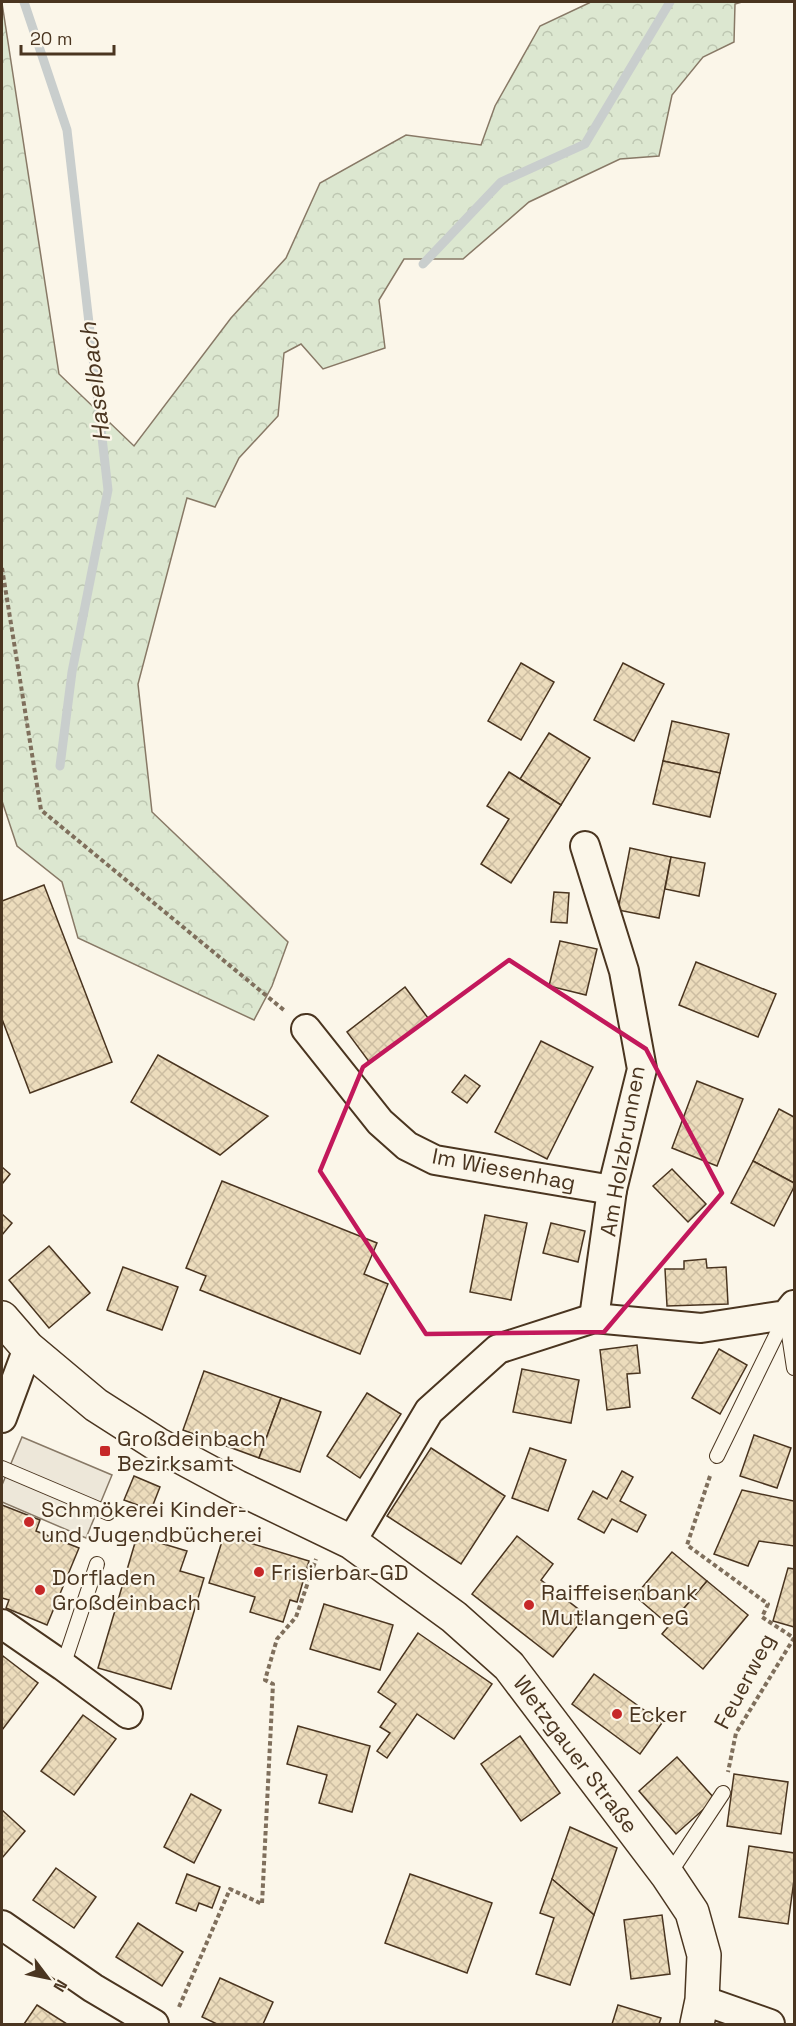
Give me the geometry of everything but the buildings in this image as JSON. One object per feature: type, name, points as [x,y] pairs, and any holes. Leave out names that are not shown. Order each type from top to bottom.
[{"type":"street","name":"Am Holzbrunnen","points":[[585,846],[624,971],[642,1069],[612,1190],[594,1318]]},
{"type":"street","name":"Im Wiesenhag","points":[[306,1029],[380,1122],[407,1146],[435,1160],[612,1190]]},
{"type":"street","points":[[339,1536],[429,1411],[498,1349],[594,1318],[701,1328],[790,1310]]},
{"type":"street","name":"Wetzgauer Straße","points":[[2,1318],[28,1348],[96,1406],[157,1444],[237,1487],[339,1536],[454,1617],[509,1666],[668,1876],[692,1912],[704,1955],[699,2012]]},
{"type":"street","points":[[2,1418],[28,1348]]},
{"type":"street","points":[[2,1624],[128,1714]]},
{"type":"street","points":[[2,1924],[93,1988],[165,2019]]},
{"type":"street","points":[[699,2012],[771,2025]]},
{"type":"lane","points":[[790,1310],[795,1368]]},
{"type":"lane","points":[[717,1456],[790,1310]]},
{"type":"lane","points":[[2,1468],[108,1513]]},
{"type":"lane","points":[[63,1666],[98,1564]]},
{"type":"lane","points":[[668,1876],[723,1793]]},
{"type":"path","points":[[2,568],[41,810],[306,1029]]},
{"type":"path","name":"Feuerweg","points":[[717,1456],[687,1545],[768,1604],[762,1617],[794,1638],[736,1733],[723,1793]]},
{"type":"path","points":[[165,2019],[230,1889],[262,1904],[273,1684],[265,1680],[277,1639],[296,1617],[339,1536]]},
{"type":"highlighted area","points":[[509,960],[646,1049],[722,1193],[604,1332],[426,1334],[320,1171],[363,1067]]},
{"type":"green space","points":[[588,2],[742,2],[735,4],[734,42],[703,57],[672,95],[659,156],[620,159],[529,202],[463,259],[404,259],[379,300],[385,348],[323,369],[301,344],[284,353],[278,416],[239,458],[215,507],[187,498],[138,684],[152,812],[288,942],[272,986],[254,1020],[78,938],[62,882],[17,846],[2,801],[2,3],[59,374],[134,446],[231,318],[286,258],[320,183],[406,135],[481,145],[495,106],[540,26]]},
{"type":"shaded area","points":[[22,1437],[112,1475],[86,1538],[2,1502],[2,1485]]},
{"type":"waterway","name":"Haselbach","points":[[24,2],[67,130],[108,490],[72,672],[60,766]]},
{"type":"waterway","points":[[423,264],[501,182],[585,144],[670,2]]},
{"type":"place","name":"Großdeinbach Bezirksamt","points":[[105,1451]]},
{"type":"place","name":"Schmökerei Kinder- und Jugendbücherei","points":[[29,1522]]},
{"type":"place","name":"Frisierbar-GD","points":[[259,1572]]},
{"type":"place","name":"Dorfladen Großdeinbach","points":[[40,1590]]},
{"type":"place","name":"Raiffeisenbank Mutlangen eG","points":[[529,1605]]},
{"type":"place","name":"Ecker","points":[[617,1714]]}]
